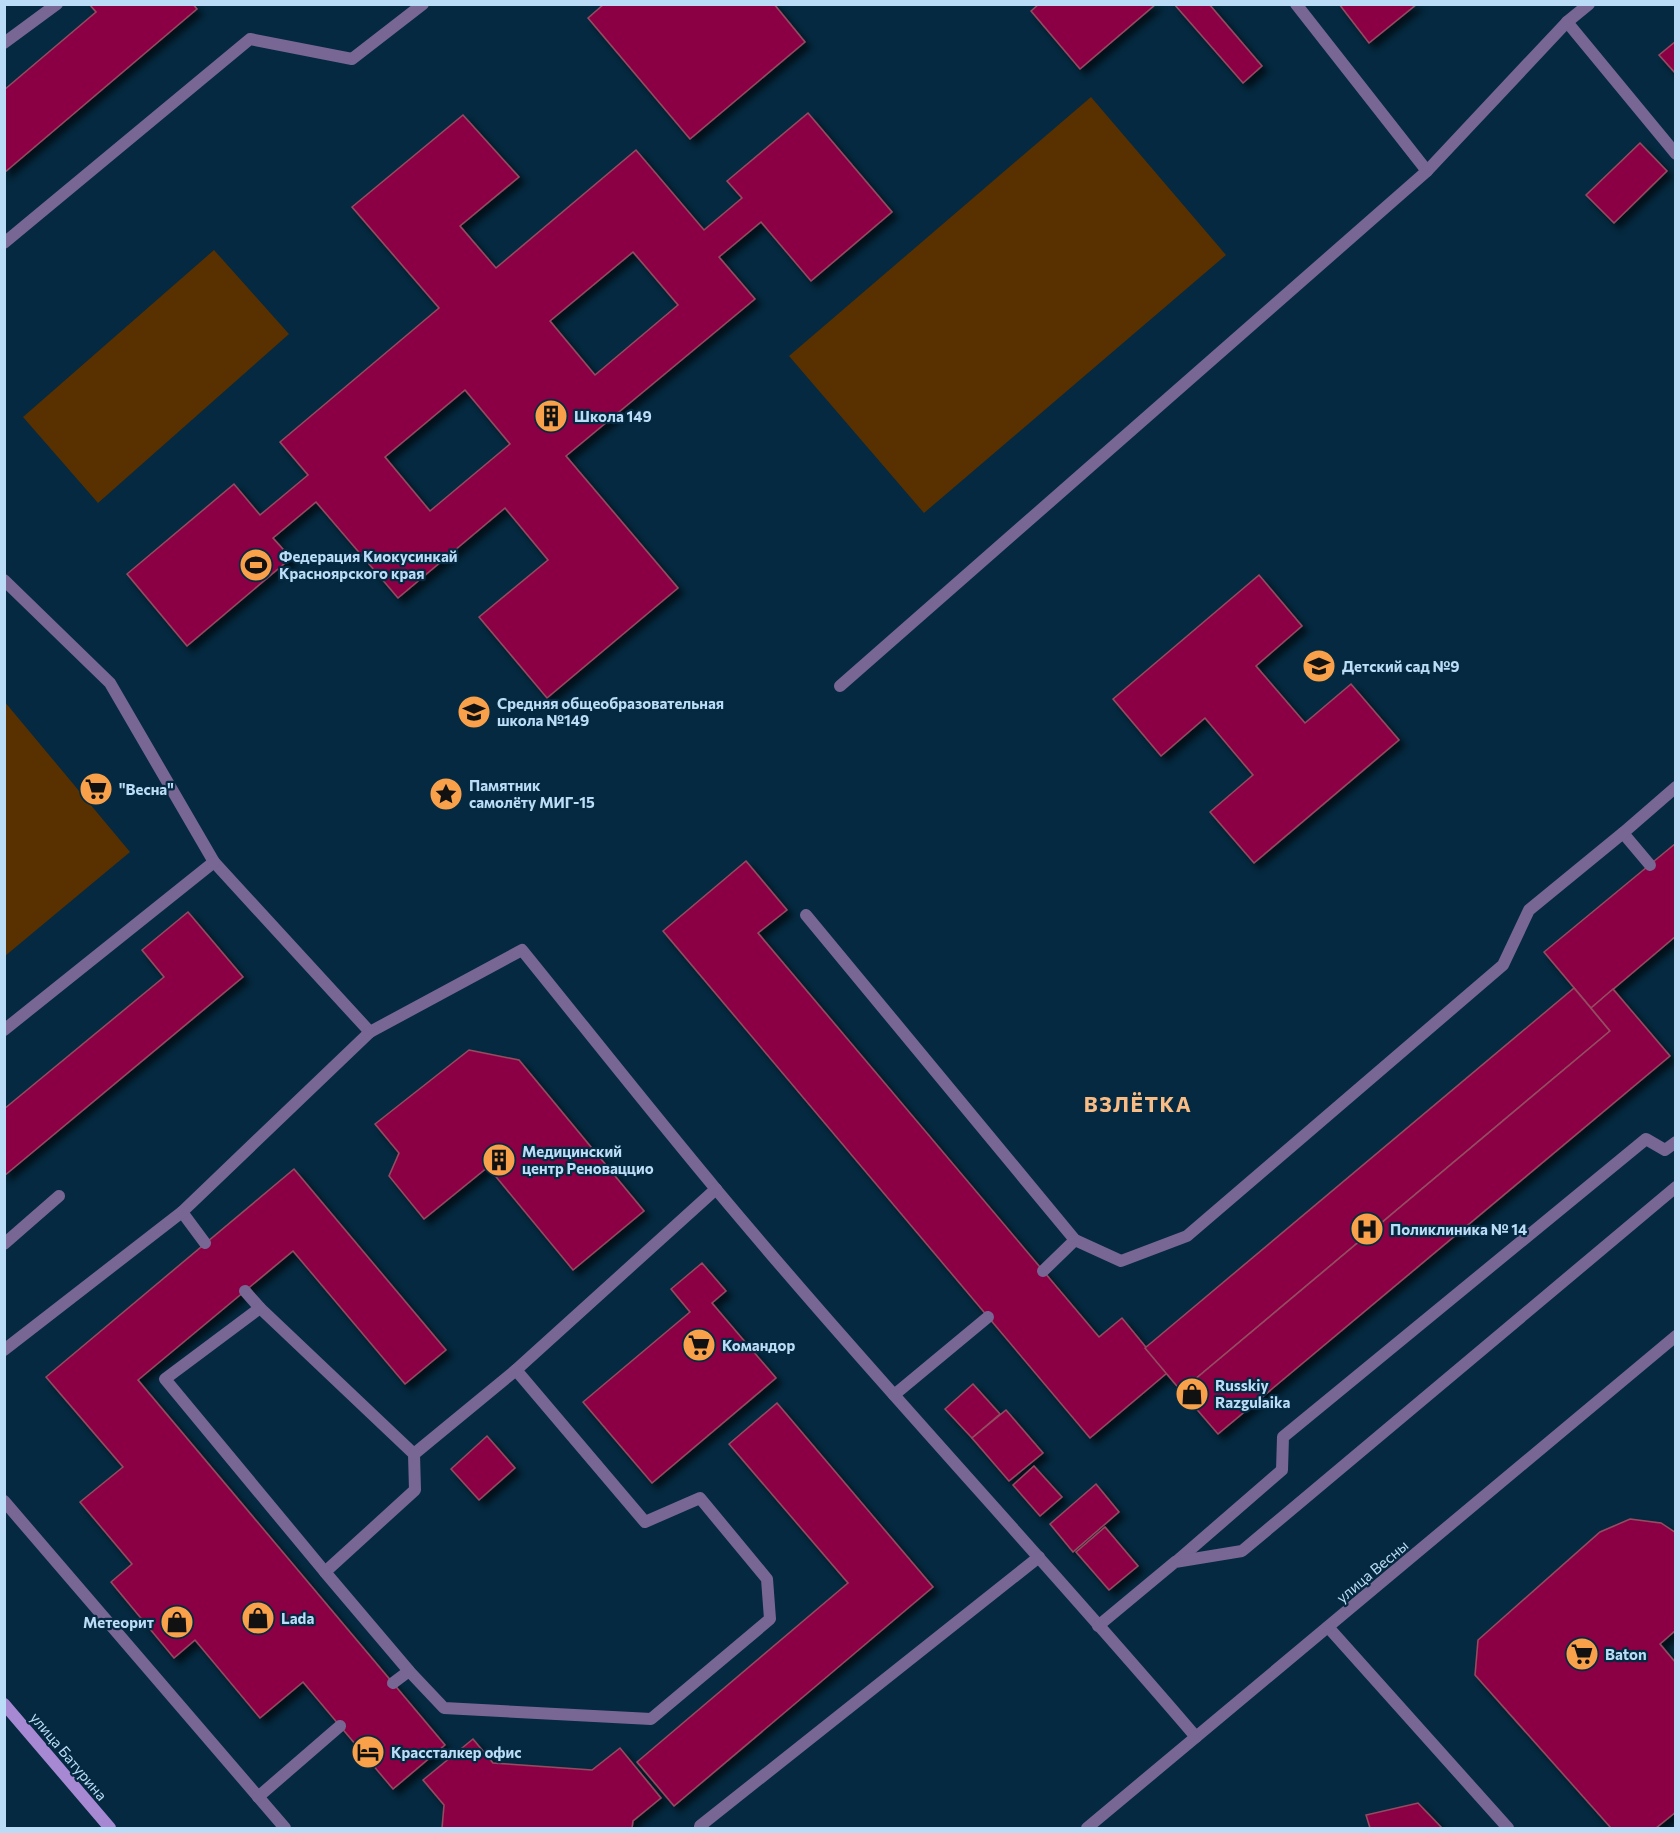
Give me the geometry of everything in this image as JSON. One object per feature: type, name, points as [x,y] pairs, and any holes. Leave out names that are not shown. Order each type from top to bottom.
[{"type":"street","points":[[4,43],[57,4]]},
{"type":"street","points":[[4,243],[250,39],[352,59],[423,4]]},
{"type":"street","points":[[1296,4],[1427,171]]},
{"type":"street","points":[[840,686],[1427,171],[1567,22],[1589,4]]},
{"type":"street","points":[[1567,22],[1676,154]]},
{"type":"street","points":[[4,580],[110,683],[214,862],[370,1032]]},
{"type":"street","points":[[806,915],[1075,1240],[1121,1261],[1187,1236],[1503,965],[1529,910],[1676,787]]},
{"type":"street","points":[[1623,833],[1650,865]]},
{"type":"street","points":[[4,1030],[214,862]]},
{"type":"street","points":[[4,1350],[182,1212],[370,1032],[522,950],[716,1189],[894,1395],[1196,1737]]},
{"type":"street","points":[[1098,1626],[1282,1470],[1283,1437],[1646,1139],[1665,1150],[1676,1142]]},
{"type":"street","points":[[1175,1562],[1242,1551],[1676,1187]]},
{"type":"street","points":[[414,1454],[516,1370],[716,1189]]},
{"type":"street","points":[[4,1244],[59,1196]]},
{"type":"street","points":[[182,1212],[205,1243]]},
{"type":"street","points":[[1043,1271],[1075,1240]]},
{"type":"street","points":[[245,1291],[260,1308],[414,1454],[415,1490],[325,1572]]},
{"type":"street","points":[[260,1308],[165,1379],[325,1572],[409,1671],[444,1708],[651,1719],[770,1619],[767,1579],[700,1498],[645,1522],[516,1370]]},
{"type":"street","points":[[894,1395],[988,1317]]},
{"type":"street","name":"улица Весны","points":[[1087,1828],[1676,1336]]},
{"type":"street","points":[[4,1501],[284,1828]]},
{"type":"street","points":[[700,1828],[1039,1557]]},
{"type":"street","points":[[1328,1627],[1508,1828]]},
{"type":"street","points":[[393,1683],[409,1671]]},
{"type":"street","name":"улица Батурина","points":[[4,1704],[110,1828]]},
{"type":"street","points":[[258,1797],[340,1726]]},
{"type":"shaded area","points":[[1091,97],[1226,255],[924,513],[789,356]]},
{"type":"shaded area","points":[[214,250],[289,334],[98,503],[23,417]]},
{"type":"shaded area","points":[[4,701],[130,852],[5,956],[4,956]]},
{"type":"building","points":[[89,4],[193,4],[197,9],[4,173],[4,90],[96,12]]},
{"type":"building","points":[[604,4],[774,4],[805,42],[690,139],[588,18]]},
{"type":"building","points":[[1039,4],[1156,4],[1080,69],[1031,11]]},
{"type":"building","points":[[1174,4],[1209,4],[1262,66],[1243,83]]},
{"type":"building","points":[[1339,4],[1417,4],[1369,43]]},
{"type":"building","points":[[1676,41],[1676,74],[1659,55]]},
{"type":"building","name":"Школа 149","points":[[808,113],[892,212],[811,281],[761,222],[719,257],[755,299],[566,456],[678,588],[547,698],[479,617],[548,560],[505,508],[398,598],[316,502],[273,538],[291,558],[187,646],[127,574],[234,484],[260,515],[308,475],[280,442],[439,308],[352,207],[463,115],[519,177],[460,226],[496,268],[636,150],[704,230],[742,198],[727,181]],"holes":[[[633,252],[678,305],[595,375],[550,321]],[[465,390],[510,444],[430,511],[385,457]]]},
{"type":"building","points":[[1640,143],[1667,171],[1614,223],[1586,195]]},
{"type":"building","points":[[1259,575],[1302,626],[1256,666],[1305,723],[1351,684],[1399,740],[1254,863],[1210,812],[1253,775],[1205,718],[1161,756],[1113,699]]},
{"type":"building","points":[[1676,843],[1676,936],[1591,1008],[1544,952]]},
{"type":"building","points":[[746,861],[787,910],[758,933],[1099,1337],[1122,1318],[1167,1373],[1090,1438],[663,931]]},
{"type":"building","points":[[188,912],[243,977],[4,1176],[4,1109],[164,977],[142,950]]},
{"type":"building","points":[[1574,988],[1610,1031],[1181,1391],[1145,1348]]},
{"type":"building","points":[[1613,989],[1670,1056],[1218,1434],[1181,1391],[1610,1031],[1591,1008]]},
{"type":"building","name":"Медицинский центр Реноваццио","points":[[469,1050],[519,1060],[644,1211],[573,1270],[488,1167],[424,1219],[389,1176],[399,1153],[375,1124]]},
{"type":"building","points":[[294,1169],[446,1350],[405,1384],[293,1251],[138,1380],[445,1745],[393,1789],[303,1682],[260,1718],[195,1640],[174,1658],[111,1582],[132,1564],[80,1502],[123,1467],[46,1377]]},
{"type":"building","name":"Командор","points":[[702,1263],[726,1291],[712,1303],[776,1378],[652,1483],[583,1402],[690,1312],[671,1289]]},
{"type":"building","points":[[973,1384],[1000,1414],[972,1438],[945,1409]]},
{"type":"building","points":[[777,1403],[933,1587],[674,1806],[637,1762],[848,1583],[729,1444]]},
{"type":"building","points":[[1006,1410],[1043,1453],[1009,1481],[972,1438]]},
{"type":"building","points":[[487,1436],[515,1468],[479,1500],[451,1469]]},
{"type":"building","points":[[1034,1466],[1062,1497],[1040,1516],[1013,1485]]},
{"type":"building","points":[[1096,1484],[1119,1512],[1073,1552],[1050,1524]]},
{"type":"building","points":[[1630,1519],[1661,1523],[1676,1533],[1676,1630],[1660,1644],[1676,1663],[1676,1812],[1656,1828],[1611,1828],[1475,1675],[1478,1640],[1600,1532]]},
{"type":"building","points":[[1105,1527],[1138,1566],[1109,1590],[1076,1552]]},
{"type":"building","points":[[473,1739],[493,1763],[592,1770],[620,1748],[661,1798],[633,1821],[632,1828],[442,1828],[444,1805],[423,1780]]},
{"type":"building","points":[[1418,1803],[1442,1828],[1370,1828],[1366,1815]]},
{"type":"place","name":"Школа 149","points":[[551,416]]},
{"type":"place","name":"Федерация Киокусинкай Красноярского края","points":[[256,565]]},
{"type":"place","name":"Детский сад №9","points":[[1319,666]]},
{"type":"place","name":"Средняя общеобразовательная школа №149","points":[[474,712]]},
{"type":"place","name":"\"Весна\"","points":[[96,789]]},
{"type":"place","name":"Памятник самолёту МИГ-15","points":[[446,794]]},
{"type":"place","name":"Медицинский центр Реноваццио","points":[[499,1160]]},
{"type":"place","name":"Поликлиника № 14","points":[[1367,1229]]},
{"type":"place","name":"Командор","points":[[699,1345]]},
{"type":"place","name":"Russkiy Razgulaika","points":[[1192,1394]]},
{"type":"place","name":"Lada","points":[[258,1618]]},
{"type":"place","name":"Метеорит","points":[[177,1622]]},
{"type":"place","name":"Baton","points":[[1582,1654]]},
{"type":"place","name":"Крассталкер офис","points":[[368,1752]]},
{"type":"district","name":"ВЗЛЁТКА","points":[[1138,1103]]}]
